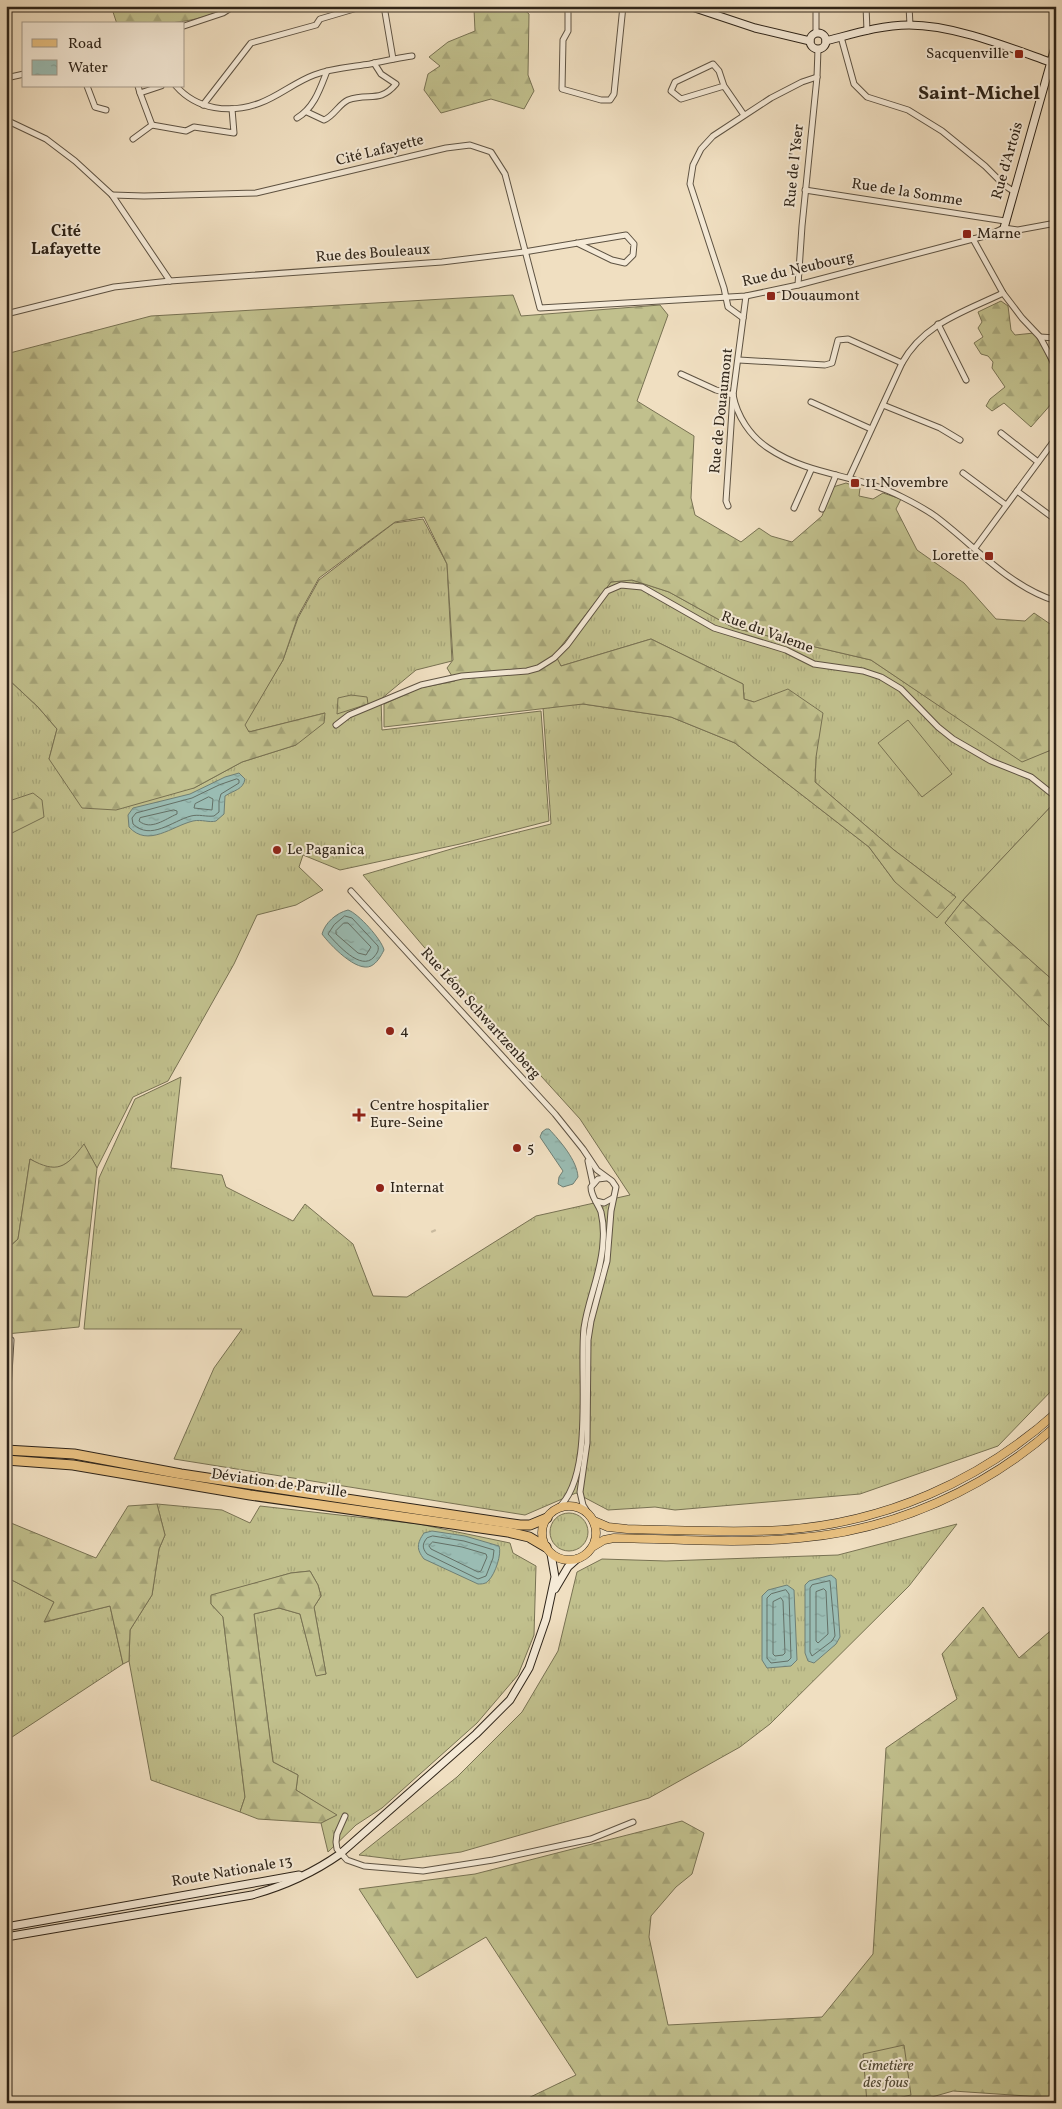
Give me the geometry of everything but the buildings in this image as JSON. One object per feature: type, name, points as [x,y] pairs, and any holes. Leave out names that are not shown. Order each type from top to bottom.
[{"type":"highway","name":"Déviation de Parville","points":[[6,1450],[74,1454],[190,1475],[520,1525],[530,1525],[547,1518]]},
{"type":"highway","name":"Déviation de Parville","points":[[6,1460],[73,1465],[250,1495],[498,1531],[529,1537],[549,1550]]},
{"type":"main road","points":[[689,6],[755,28],[810,41]]},
{"type":"main road","points":[[826,41],[822,34],[816,33],[810,41],[812,47],[818,49],[824,46],[826,41],[841,37],[866,31],[910,25],[966,34],[1011,47],[1053,65]]},
{"type":"main road","name":"Rue d'Artois","points":[[1004,224],[1053,65],[1056,44]]},
{"type":"main road","points":[[594,1521],[608,1527],[627,1529],[764,1530],[815,1526],[863,1518],[919,1499],[973,1474],[1022,1441],[1056,1413]]},
{"type":"main road","points":[[553,1591],[568,1567],[604,1540],[614,1538],[780,1540],[822,1536],[860,1528],[918,1510],[965,1489],[1005,1466],[1056,1426]]},
{"type":"main road","points":[[307,1874],[340,1854],[476,1734],[510,1700],[524,1679],[534,1656],[553,1591],[555,1571],[542,1532],[547,1518],[557,1509],[570,1506],[577,1507],[588,1513],[594,1521],[597,1533],[594,1546]]},
{"type":"main road","points":[[549,1550],[563,1560],[577,1559]]},
{"type":"main road","name":"Route Nationale 13","points":[[6,1926],[307,1874]]},
{"type":"main road","name":"Route Nationale 13","points":[[6,1937],[228,1900],[282,1885],[307,1874]]},
{"type":"street","points":[[185,26],[234,6]]},
{"type":"street","points":[[202,105],[251,43],[316,25],[320,19],[364,6]]},
{"type":"street","points":[[384,6],[393,59]]},
{"type":"street","points":[[568,6],[568,32],[562,40],[562,89],[600,100],[610,100],[614,94],[623,6]]},
{"type":"street","points":[[816,6],[816,33]]},
{"type":"street","points":[[866,6],[866,31]]},
{"type":"street","points":[[909,6],[910,25]]},
{"type":"street","points":[[841,37],[854,84],[867,97],[908,110],[942,131],[1013,191]]},
{"type":"street","name":"Rue de l'Yser","points":[[798,285],[818,49]]},
{"type":"street","points":[[178,88],[183,94],[202,105],[220,109],[232,108],[259,103],[327,71],[412,56]]},
{"type":"street","points":[[374,63],[381,74],[396,84]]},
{"type":"street","points":[[724,86],[681,99],[671,91],[675,82],[713,64],[720,71],[724,86],[744,116]]},
{"type":"street","points":[[297,118],[307,112],[318,94],[327,71]]},
{"type":"street","points":[[6,78],[22,74]]},
{"type":"street","points":[[743,318],[728,306],[725,298],[724,288],[690,184],[693,165],[701,149],[713,136],[802,82],[817,77]]},
{"type":"street","points":[[307,112],[324,120],[329,118],[346,101],[356,97],[383,96],[396,84],[402,82]]},
{"type":"street","points":[[88,88],[95,107],[106,110]]},
{"type":"street","points":[[139,88],[152,125]]},
{"type":"street","points":[[140,93],[155,88]]},
{"type":"street","points":[[133,138],[152,125],[186,130],[194,127],[234,133],[232,108]]},
{"type":"street","points":[[6,120],[46,139],[75,161],[112,195],[170,281]]},
{"type":"street","name":"Cité Lafayette","points":[[112,195],[256,193],[438,150],[470,145],[491,152],[504,174],[540,308]]},
{"type":"street","name":"Rue de la Somme","points":[[805,190],[1004,224]]},
{"type":"street","name":"Rue du Neubourg","points":[[540,308],[746,296],[798,285],[990,235],[1004,224],[1018,230],[1056,223]]},
{"type":"street","name":"Rue des Bouleaux","points":[[6,314],[114,287],[170,281],[442,262],[524,252],[577,243],[626,235],[634,244],[633,255],[625,263],[612,260],[577,243]]},
{"type":"street","points":[[973,239],[1003,293],[1022,318],[1040,336],[1056,367]]},
{"type":"street","points":[[849,478],[908,352],[921,337],[938,324],[1003,293]]},
{"type":"street","name":"Rue de Douaumont","points":[[728,506],[727,493],[733,395],[746,296]]},
{"type":"street","points":[[938,324],[966,380]]},
{"type":"street","points":[[1040,336],[1056,338]]},
{"type":"street","points":[[739,360],[832,364],[838,340],[848,339],[902,363]]},
{"type":"street","points":[[681,374],[716,390],[733,395],[735,405],[744,424],[755,438],[781,456],[811,470],[877,486],[917,505],[934,515],[1011,578],[1027,588],[1056,601]]},
{"type":"street","points":[[812,402],[871,429]]},
{"type":"street","points":[[883,405],[940,428],[960,440]]},
{"type":"street","points":[[1001,433],[1038,462]]},
{"type":"street","points":[[975,548],[1056,438]]},
{"type":"street","points":[[794,508],[811,470]]},
{"type":"street","points":[[963,472],[1006,505]]},
{"type":"street","points":[[822,508],[836,475]]},
{"type":"street","points":[[1017,491],[1056,520]]},
{"type":"street","name":"Rue du Valeme","points":[[336,725],[349,715],[421,684],[476,675],[527,670],[543,665],[554,658],[567,645],[607,591],[621,585],[638,586],[650,590],[692,617],[714,628],[786,650],[814,664],[863,671],[881,677],[901,690],[938,727],[953,739],[991,761],[1031,777],[1056,797]]},
{"type":"street","name":"Rue Léon Schwartzenberg","points":[[351,891],[555,1114],[572,1133],[597,1170],[609,1179]]},
{"type":"street","name":"Rue Léon Schwartzenberg","points":[[587,1156],[593,1184]]},
{"type":"street","points":[[557,1509],[570,1494],[576,1480],[580,1458],[584,1326],[602,1259],[603,1241],[601,1211],[592,1195],[593,1184],[602,1178],[609,1179],[616,1187],[609,1222],[607,1261],[589,1335],[587,1443],[580,1492],[583,1505],[588,1513]]},
{"type":"street","points":[[596,1201],[608,1202],[614,1198]]},
{"type":"street","points":[[6,1424],[11,1340]]},
{"type":"street","points":[[345,1816],[337,1834],[336,1850],[340,1854],[353,1863],[364,1866],[423,1871],[493,1860],[591,1839],[633,1822]]},
{"type":"green space","points":[[111,6],[229,6],[216,13],[174,22],[116,22]]},
{"type":"green space","points":[[485,6],[520,6],[529,14],[528,75],[534,91],[524,109],[491,99],[441,113],[424,90],[428,74],[440,66],[429,57],[448,42],[475,31],[474,9]]},
{"type":"green space","points":[[513,295],[521,316],[660,305],[668,315],[637,401],[694,436],[691,498],[695,515],[741,542],[759,528],[771,536],[792,542],[822,516],[833,487],[846,483],[860,488],[859,496],[873,499],[883,493],[901,499],[896,509],[917,550],[964,583],[996,619],[1025,621],[1034,613],[1056,628],[1056,748],[1022,762],[871,660],[734,628],[669,592],[632,580],[611,582],[555,654],[561,666],[651,639],[743,684],[744,699],[754,702],[788,689],[823,713],[816,757],[815,782],[894,850],[956,897],[937,918],[895,882],[869,847],[735,743],[671,717],[583,704],[384,727],[384,704],[420,688],[455,681],[447,668],[453,660],[447,564],[424,517],[395,522],[319,578],[298,616],[283,660],[245,725],[249,732],[325,713],[324,723],[296,745],[242,762],[194,788],[116,810],[82,808],[49,759],[57,729],[38,707],[6,677],[6,354],[151,316]]},
{"type":"green space","points":[[1001,301],[1008,306],[1011,330],[1015,335],[1034,333],[1042,345],[1056,377],[1053,402],[1031,427],[1004,403],[992,411],[986,406],[990,399],[1005,387],[992,368],[993,362],[988,356],[981,354],[974,343],[983,337],[978,328],[982,322],[978,312]]},
{"type":"green space","points":[[423,519],[447,564],[452,661],[416,670],[381,699],[382,730],[541,711],[549,821],[460,844],[340,870],[303,855],[299,867],[323,890],[296,905],[257,915],[234,964],[168,1081],[133,1097],[97,1168],[84,1145],[67,1163],[57,1168],[44,1167],[30,1159],[18,1239],[6,1250],[6,677],[38,707],[57,729],[49,759],[194,788],[242,762],[296,745],[325,713],[249,732],[244,725],[283,660],[298,618],[319,580],[394,523]]},
{"type":"green space","points":[[632,580],[669,592],[734,628],[871,660],[1022,761],[1056,748],[1056,801],[963,900],[945,923],[1056,1033],[1056,1386],[998,1446],[860,1494],[675,1510],[655,1507],[608,1510],[576,1493],[525,1515],[174,1459],[214,1368],[242,1329],[84,1329],[99,1178],[135,1099],[181,1077],[171,1168],[222,1175],[226,1187],[293,1221],[305,1204],[353,1244],[373,1296],[407,1297],[536,1216],[630,1195],[580,1119],[424,947],[363,875],[458,847],[551,824],[543,707],[583,704],[671,717],[735,743],[869,847],[895,882],[956,897],[894,850],[815,782],[816,757],[754,702],[744,699],[743,684],[651,639],[561,666],[554,654],[611,582]]},
{"type":"green space","points":[[351,695],[367,697],[368,704],[337,714],[338,698]]},
{"type":"green space","points":[[908,720],[952,774],[922,797],[878,743]]},
{"type":"green space","points":[[33,793],[42,800],[44,817],[6,836],[6,802]]},
{"type":"green space","points":[[1056,801],[1056,983],[963,900]]},
{"type":"green space","points":[[963,900],[1056,983],[1056,1033],[945,923]]},
{"type":"green space","points":[[84,1144],[97,1168],[79,1327],[6,1334],[6,1250],[18,1239],[30,1159],[47,1166],[60,1166],[72,1159]]},
{"type":"green space","points":[[157,1504],[222,1510],[250,1523],[260,1506],[419,1524],[510,1543],[513,1553],[536,1566],[534,1635],[518,1675],[477,1723],[382,1808],[356,1825],[328,1852],[321,1823],[336,1815],[296,1790],[298,1775],[273,1762],[254,1614],[279,1608],[300,1614],[316,1675],[326,1674],[314,1607],[321,1596],[318,1585],[310,1571],[291,1573],[211,1596],[211,1604],[223,1617],[245,1797],[240,1812],[151,1780],[129,1661],[130,1630],[152,1595],[159,1549],[165,1535]]},
{"type":"green space","points":[[157,1504],[165,1535],[159,1549],[152,1595],[130,1630],[129,1661],[123,1664],[110,1606],[44,1622],[54,1602],[6,1577],[6,1525],[11,1523],[96,1558],[128,1506]]},
{"type":"green space","points":[[569,1513],[582,1519],[588,1532],[582,1545],[569,1551],[556,1545],[550,1532],[556,1519]]},
{"type":"green space","points":[[957,1524],[909,1586],[770,1724],[740,1747],[649,1798],[461,1852],[400,1860],[359,1855],[457,1777],[522,1712],[558,1651],[577,1572],[602,1559],[666,1561],[838,1555]]},
{"type":"green space","points":[[310,1571],[318,1585],[321,1596],[314,1607],[326,1674],[316,1676],[300,1614],[279,1608],[254,1614],[273,1762],[298,1775],[296,1790],[337,1815],[321,1823],[258,1819],[240,1812],[245,1797],[223,1617],[211,1604],[211,1595],[291,1573]]},
{"type":"green space","points":[[6,1577],[54,1602],[45,1622],[110,1606],[123,1664],[6,1741]]},
{"type":"green space","points":[[983,1607],[1019,1658],[1056,1626],[1056,2098],[953,2091],[911,2103],[518,2103],[576,2075],[486,1937],[417,1978],[359,1889],[475,1874],[682,1821],[704,1833],[692,1874],[676,1887],[651,1916],[649,1937],[668,2025],[822,2017],[873,1954],[886,1748],[957,1699],[942,1654]]},
{"type":"green space","name":"Cimetière des fous","points":[[904,2045],[911,2095],[867,2103],[863,2054]]},
{"type":"water","points":[[239,773],[245,779],[244,783],[240,788],[225,796],[224,814],[216,821],[193,821],[152,836],[136,833],[129,827],[128,815],[133,808],[190,794],[225,777]]},
{"type":"water","points":[[348,910],[363,921],[384,950],[382,955],[371,966],[365,967],[351,962],[337,951],[322,934],[332,919],[339,913]]},
{"type":"water","points":[[546,1129],[549,1129],[558,1139],[575,1164],[578,1177],[573,1184],[563,1187],[558,1184],[559,1177],[563,1171],[540,1137]]},
{"type":"water","points":[[432,1531],[465,1536],[499,1546],[500,1554],[494,1573],[489,1580],[478,1584],[424,1559],[419,1549],[419,1543],[424,1533]]},
{"type":"water","points":[[831,1575],[836,1579],[840,1637],[836,1644],[814,1663],[808,1661],[805,1653],[805,1585],[809,1581]]},
{"type":"water","points":[[787,1585],[794,1590],[797,1660],[791,1666],[767,1668],[762,1660],[762,1596],[768,1590]]},
{"type":"place","name":"Sacquenville","points":[[1019,54]]},
{"type":"place","name":"Marne","points":[[967,234]]},
{"type":"place","name":"Douaumont","points":[[771,296]]},
{"type":"place","name":"11 Novembre","points":[[855,483]]},
{"type":"place","name":"Lorette","points":[[989,556]]},
{"type":"place","name":"Le Paganica","points":[[277,850]]},
{"type":"place","name":"4","points":[[390,1031]]},
{"type":"place","name":"Centre hospitalier Eure-Seine","points":[[359,1115]]},
{"type":"place","name":"5","points":[[517,1148]]},
{"type":"place","name":"Internat","points":[[380,1188]]},
{"type":"district","name":"Saint-Michel","points":[[979,94]]},
{"type":"district","name":"Cité Lafayette","points":[[66,241]]}]
